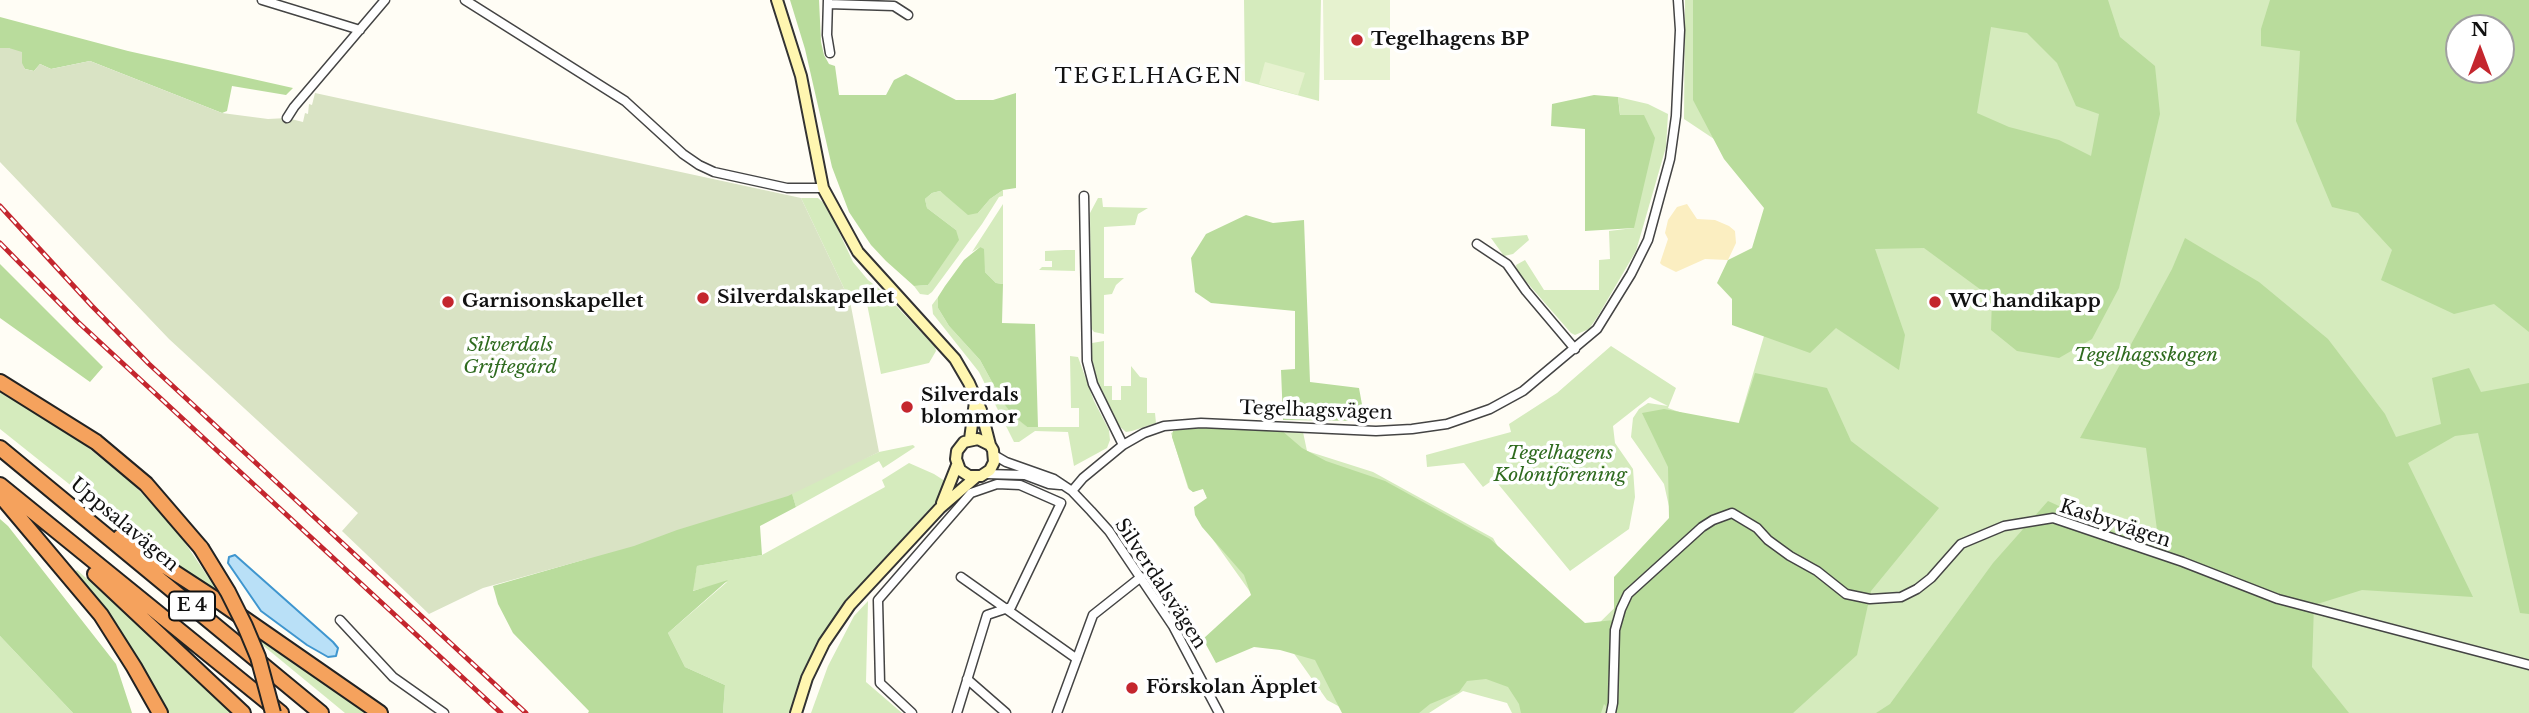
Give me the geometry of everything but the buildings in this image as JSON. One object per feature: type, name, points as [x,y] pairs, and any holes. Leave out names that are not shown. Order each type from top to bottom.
[{"type":"highway","points":[[0,382],[96,442],[146,484],[201,548],[246,626],[258,657],[273,713]]},
{"type":"highway","name":"Uppsalavägen","points":[[0,448],[321,713]]},
{"type":"highway","name":"E 4","points":[[0,485],[281,713]]},
{"type":"highway","points":[[0,495],[101,615],[160,713]]},
{"type":"highway","points":[[0,495],[114,590],[243,713]]},
{"type":"highway","points":[[63,500],[223,604],[380,713]]},
{"type":"street","points":[[262,0],[360,30]]},
{"type":"street","points":[[287,118],[385,0]]},
{"type":"street","points":[[465,0],[625,101],[683,154],[699,165],[714,172],[787,188],[823,188]]},
{"type":"street","points":[[777,0],[801,76],[823,188],[858,252],[955,359],[981,410],[992,450],[990,470],[940,508],[850,605],[824,643],[807,678],[796,713]]},
{"type":"street","name":"Tegelhagsvägen","points":[[1072,491],[1083,478],[1124,445],[1144,433],[1164,426],[1201,423],[1376,431],[1447,424],[1490,409],[1523,391],[1575,349],[1597,329],[1631,274],[1648,240],[1670,159],[1676,117],[1678,0]]},
{"type":"street","points":[[830,53],[827,35],[828,2],[894,6],[908,15]]},
{"type":"street","points":[[1084,195],[1087,360],[1093,384],[1124,445]]},
{"type":"street","points":[[1477,244],[1507,264],[1575,349]]},
{"type":"street","points":[[970,439],[975,399]]},
{"type":"street","points":[[940,508],[952,482],[957,465],[957,451],[964,442],[978,439],[992,450]]},
{"type":"street","name":"Silverdalsvägen","points":[[992,450],[1006,462],[1054,479],[1072,491],[1109,531],[1173,625],[1219,713]]},
{"type":"street","points":[[957,465],[965,474],[980,475]]},
{"type":"street","name":"Silverdalsvägen","points":[[980,475],[1017,474],[1060,485]]},
{"type":"street","points":[[912,713],[880,683],[878,600],[975,489],[1009,483],[1020,485],[1061,503],[1011,607],[987,615],[957,713]]},
{"type":"street","name":"Kasbyvägen","points":[[1611,713],[1614,697],[1615,630],[1629,594],[1702,527],[1732,513],[1757,527],[1768,540],[1790,556],[1817,571],[1846,594],[1854,596],[1870,599],[1901,597],[1931,578],[1961,544],[2004,526],[2053,518],[2183,562],[2278,599],[2529,665]]},
{"type":"street","points":[[961,578],[1077,659]]},
{"type":"street","points":[[1057,713],[1093,615],[1141,578]]},
{"type":"street","points":[[340,620],[393,677],[443,713]]},
{"type":"street","points":[[967,679],[1006,713]]},
{"type":"green space","points":[[790,0],[819,0],[821,42],[829,64],[835,66],[839,95],[886,95],[894,80],[906,74],[956,100],[993,100],[1016,93],[1016,188],[1003,190],[990,199],[978,213],[968,215],[940,191],[925,199],[927,208],[956,230],[959,240],[928,285],[914,286],[886,261],[871,245],[849,212],[832,167],[805,49]]},
{"type":"green space","points":[[1244,0],[1321,0],[1319,101],[1245,81]]},
{"type":"green space","name":"Tegelhagens BP","points":[[1323,0],[1390,0],[1390,80],[1324,80]]},
{"type":"green space","name":"Tegelhagsskogen","points":[[1685,0],[2529,0],[2529,713],[1512,713],[1507,703],[1463,691],[1429,713],[1351,713],[1327,700],[1199,520],[1207,498],[1203,488],[1193,492],[1188,488],[1171,433],[1179,429],[1303,432],[1307,451],[1373,472],[1493,538],[1522,589],[1585,637],[1668,555],[1672,520],[1664,484],[1631,437],[1633,418],[1639,409],[1648,403],[1668,406],[1650,397],[1613,426],[1615,443],[1633,469],[1635,497],[1629,529],[1570,571],[1494,479],[1483,487],[1464,463],[1427,467],[1426,455],[1511,432],[1509,424],[1557,393],[1611,346],[1676,388],[1668,408],[1736,432],[1804,199],[1684,119]]},
{"type":"green space","points":[[1693,0],[2108,0],[2120,37],[2155,66],[2160,114],[2119,288],[2092,339],[2059,358],[2017,351],[1991,330],[1992,298],[1924,248],[1875,249],[1905,335],[1899,370],[1836,328],[1810,353],[1732,325],[1732,299],[1717,283],[1728,260],[1752,248],[1764,208],[1724,159],[1693,100]],"holes":[[[1991,27],[2027,33],[2057,63],[2076,106],[2099,114],[2091,156],[2059,140],[2009,127],[1977,113]]]},
{"type":"green space","points":[[2270,0],[2529,0],[2529,332],[2494,304],[2454,314],[2381,280],[2392,250],[2358,213],[2332,207],[2296,121],[2300,51],[2261,46],[2261,29]]},
{"type":"green space","points":[[0,17],[128,51],[293,88],[286,95],[232,86],[227,111],[222,113],[90,61],[51,69],[40,64],[34,71],[25,69],[9,48],[0,48]]},
{"type":"green space","name":"Silverdals Griftegård","points":[[0,48],[22,52],[25,69],[34,71],[40,64],[51,69],[90,61],[222,113],[268,119],[287,118],[303,122],[315,93],[801,198],[850,301],[879,452],[788,496],[634,546],[483,588],[429,614],[342,531],[358,513],[169,339],[0,162]]},
{"type":"green space","points":[[1265,62],[1305,73],[1298,95],[1259,84]]},
{"type":"green space","points":[[1594,95],[1618,97],[1620,115],[1644,115],[1655,138],[1634,228],[1585,231],[1585,129],[1551,126],[1552,104]]},
{"type":"green space","points":[[1618,97],[1648,104],[1668,114],[1666,147],[1636,251],[1589,329],[1575,335],[1517,271],[1516,265],[1525,260],[1544,290],[1599,290],[1599,260],[1610,259],[1609,231],[1634,228]]},
{"type":"green space","points":[[1003,190],[1003,196],[999,197],[932,292],[928,295],[920,294],[914,286],[928,285],[956,230],[927,208],[925,199],[940,191],[961,206],[978,213],[990,199]]},
{"type":"green space","points":[[801,198],[818,198],[827,206],[853,262],[935,347],[936,351],[929,363],[881,374],[866,299],[850,301]]},
{"type":"green space","points":[[1098,198],[1102,198],[1103,207],[1148,208],[1138,214],[1135,225],[1104,227],[1104,278],[1124,278],[1116,285],[1112,294],[1104,295],[1104,334],[1094,332],[1091,328],[1090,213]]},
{"type":"green space","points":[[1003,204],[1003,284],[996,283],[985,272],[980,247],[972,252]]},
{"type":"green space","points":[[1246,215],[1273,223],[1304,220],[1310,382],[1359,388],[1365,421],[1283,420],[1281,370],[1295,369],[1295,311],[1211,303],[1195,292],[1191,258],[1206,234]]},
{"type":"green space","points":[[1527,235],[1529,240],[1513,254],[1504,256],[1491,238]]},
{"type":"green space","points":[[2185,238],[2259,282],[2328,339],[2385,414],[2396,437],[2441,424],[2432,378],[2469,368],[2481,392],[2529,383],[2529,614],[2520,613],[2478,433],[2455,436],[2408,463],[2473,597],[2362,590],[2314,605],[2312,667],[2349,713],[1876,713],[1890,704],[1993,563],[2048,501],[2160,552],[2146,448],[2080,438],[2172,269]]},
{"type":"green space","points":[[980,247],[984,249],[985,272],[996,283],[1003,284],[1002,323],[1035,324],[1038,427],[1027,427],[1014,416],[1004,404],[980,360],[949,326],[938,308],[938,297],[945,286],[964,260]]},
{"type":"green space","points":[[1075,250],[1075,271],[1039,270],[1042,267],[1052,267],[1052,261],[1045,261],[1045,251]]},
{"type":"green space","points":[[0,264],[103,367],[90,382],[0,318]]},
{"type":"green space","points":[[938,297],[938,308],[949,326],[980,360],[1004,404],[1027,427],[1079,427],[1079,408],[1071,408],[1070,356],[1078,357],[1094,401],[1109,430],[1107,448],[1074,466],[1068,432],[1035,431],[1019,442],[1014,442],[979,372],[933,314],[932,305]]},
{"type":"green space","points":[[1104,341],[1104,386],[1112,386],[1112,400],[1121,400],[1121,386],[1131,386],[1131,366],[1140,377],[1147,378],[1147,413],[1155,413],[1156,423],[1126,432],[1119,426],[1097,380],[1090,350],[1092,343]]},
{"type":"green space","points":[[1755,373],[1827,388],[1851,441],[1939,508],[1871,591],[1857,655],[1793,713],[1613,713],[1604,704],[1601,713],[1521,713],[1519,704],[1508,687],[1486,679],[1467,681],[1459,692],[1430,704],[1419,713],[1342,713],[1315,660],[1280,650],[1254,647],[1216,663],[1203,639],[1251,595],[1244,575],[1202,527],[1195,515],[1194,507],[1207,498],[1203,489],[1193,492],[1189,489],[1172,437],[1173,431],[1209,427],[1281,430],[1302,448],[1326,461],[1385,481],[1490,539],[1585,623],[1614,620],[1614,577],[1669,518],[1668,467],[1642,413],[1664,409],[1739,423]]},
{"type":"green space","points":[[0,390],[80,441],[134,485],[177,531],[219,593],[118,523],[0,429]]},
{"type":"green space","points":[[913,445],[915,447],[883,468],[879,461],[796,507],[791,491],[879,452]]},
{"type":"green space","points":[[781,457],[796,507],[760,526],[762,555],[697,566],[693,591],[728,580],[668,633],[685,667],[725,685],[723,713],[588,713],[513,633],[498,604],[493,586],[586,559]]},
{"type":"green space","points":[[909,463],[948,483],[937,501],[864,581],[820,638],[802,675],[790,713],[723,713],[725,685],[685,667],[668,633],[727,582],[692,591],[697,566],[762,555],[885,487],[882,480]]},
{"type":"green space","points":[[0,519],[116,664],[132,713],[73,713],[0,636]]},
{"type":"green space","points":[[77,570],[235,713],[165,713],[110,619],[75,572]]},
{"type":"green space","points":[[868,601],[866,682],[902,713],[811,713],[828,666],[854,616]]},
{"type":"green space","points":[[256,633],[371,713],[345,713],[260,643]]},
{"type":"green space","points":[[0,636],[73,713],[0,713]]},
{"type":"sand","points":[[1687,204],[1697,219],[1715,220],[1735,231],[1736,243],[1728,260],[1705,259],[1676,272],[1660,263],[1668,239],[1665,233],[1668,220],[1677,207]]},
{"type":"water","points":[[235,555],[333,642],[338,648],[336,656],[328,657],[307,645],[261,611],[228,563],[229,557]]},
{"type":"railway","points":[[0,206],[149,364],[526,713]]},
{"type":"railway","points":[[0,243],[78,322],[501,713]]},
{"type":"place","name":"Tegelhagens BP","points":[[1357,40]]},
{"type":"place","name":"Silverdalskapellet","points":[[703,298]]},
{"type":"place","name":"Garnisonskapellet","points":[[448,302]]},
{"type":"place","name":"WC handikapp","points":[[1935,302]]},
{"type":"place","name":"Silverdals blommor","points":[[907,407]]},
{"type":"place","name":"Förskolan Äpplet","points":[[1132,688]]},
{"type":"district","name":"TEGELHAGEN","points":[[1149,77]]},
{"type":"park label","name":"Tegelhagens Koloniförening","points":[[1560,465]]}]
